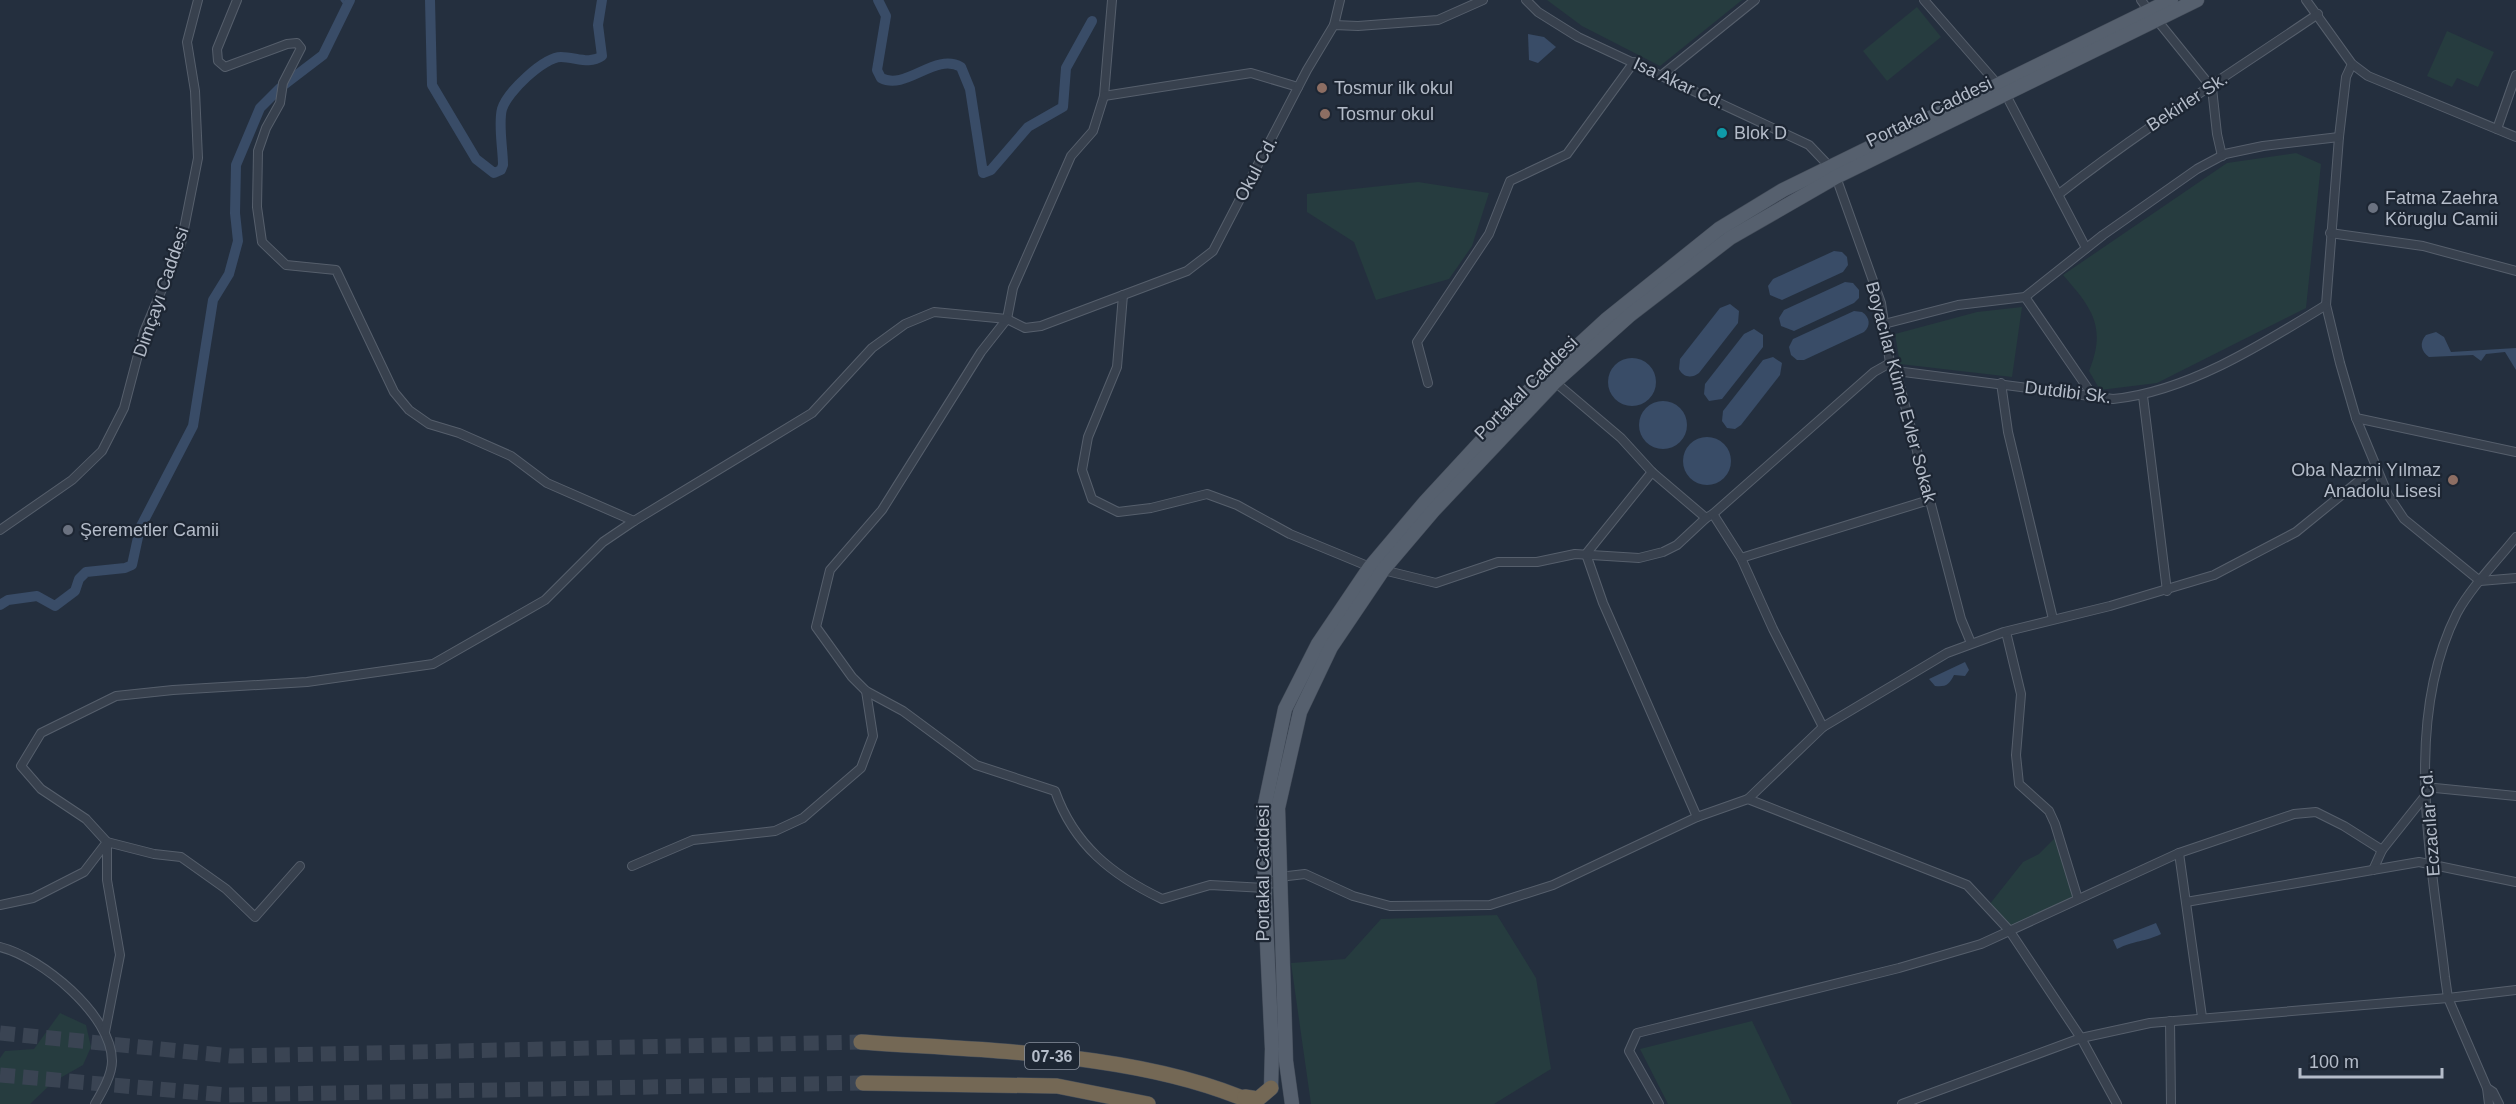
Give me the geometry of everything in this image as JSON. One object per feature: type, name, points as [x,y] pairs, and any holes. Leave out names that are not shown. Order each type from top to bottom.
[{"type":"highway","name":"07-36","points":[[861,1042],[1070,1058],[1158,1073],[1239,1096],[1256,1104]]},
{"type":"highway","name":"07-36","points":[[863,1083],[1057,1086],[1148,1104]]},
{"type":"highway","points":[[1239,1096],[1258,1099],[1271,1088]]},
{"type":"main road","name":"Portakal Caddesi","points":[[1271,1088],[1272,1049],[1264,809],[1285,709],[1318,644],[1425,502],[1522,397],[1607,319],[1719,229],[1784,190],[1833,172],[2003,90],[2149,10],[2172,0]]},
{"type":"main road","name":"Portakal Caddesi","points":[[2149,10],[2197,0]]},
{"type":"main road","name":"Portakal Caddesi","points":[[1292,1104],[1289,1090],[1278,808],[1300,712],[1331,647],[1377,568],[1555,381],[1648,301],[1730,238],[1833,172]]},
{"type":"street","name":"Dimçayı Caddesi","points":[[0,530],[72,480],[102,451],[124,408],[144,332],[181,244],[196,169],[195,91],[187,42],[198,0]]},
{"type":"street","points":[[237,0],[219,43],[218,61],[225,67],[266,51],[297,43],[301,48],[283,86],[280,103],[266,128],[258,151],[258,207],[262,242],[286,265],[336,270],[394,392],[409,410],[429,424],[459,433],[511,456],[547,483],[634,521]]},
{"type":"street","points":[[1111,0],[1104,96],[1094,131],[1071,156],[1013,288],[1007,319],[981,352],[882,510],[830,570],[816,627],[852,677],[866,691],[903,711],[976,765],[1055,791],[1064,817],[1104,865],[1162,899],[1210,885],[1265,888],[1279,877],[1305,874],[1353,896],[1390,906],[1490,905],[1553,885],[1697,817],[1748,799],[1823,726],[1947,653],[1971,642],[2167,591],[2214,575],[2278,542],[2305,525],[2376,467]]},
{"type":"street","name":"Okul Cd.","points":[[107,842],[86,819],[41,789],[21,766],[41,733],[116,696],[173,690],[308,682],[433,664],[545,600],[603,542],[812,413],[872,348],[905,324],[934,312],[1007,319],[1025,328],[1041,326],[1187,271],[1213,251],[1298,87],[1334,25],[1340,0]]},
{"type":"street","points":[[1334,25],[1358,26],[1438,20],[1483,0]]},
{"type":"street","name":"Isa Akar Cd.","points":[[1526,0],[1538,12],[1578,38],[1662,75],[1809,146],[1833,172]]},
{"type":"street","points":[[1662,75],[1755,0]]},
{"type":"street","points":[[1924,0],[2003,90],[2086,248]]},
{"type":"street","points":[[2306,0],[2352,64],[2368,76],[2516,137]]},
{"type":"street","points":[[2149,10],[2212,88],[2222,156]]},
{"type":"street","name":"Bekirler Sk.","points":[[2059,194],[2130,139],[2212,88],[2318,14]]},
{"type":"street","points":[[1428,383],[1417,342],[1489,234],[1510,181],[1567,154],[1634,62]]},
{"type":"street","points":[[2352,64],[2346,77],[2339,137],[2326,305],[2356,418],[2388,495],[2404,519],[2480,581],[2516,578]]},
{"type":"street","points":[[1104,96],[1251,73],[1275,78],[1298,87]]},
{"type":"street","points":[[2497,129],[2516,75]]},
{"type":"street","points":[[1884,324],[1958,305],[2025,297],[2086,248],[2198,169],[2222,156],[2263,146],[2339,137]]},
{"type":"street","name":"Boyacılar Küme Evler Sokak","points":[[1833,172],[1881,303],[1890,363],[1896,371],[1960,618],[1971,642]]},
{"type":"street","points":[[2330,233],[2423,246],[2516,271]]},
{"type":"street","points":[[1123,295],[1117,367],[1088,437],[1082,470],[1092,499],[1118,512],[1151,508],[1207,494],[1237,505],[1290,534],[1377,568],[1436,583],[1498,562],[1538,562],[1586,554],[1601,557],[1638,558],[1663,552],[1677,544],[1874,372],[1890,363]]},
{"type":"street","points":[[2025,297],[2093,396]]},
{"type":"street","name":"Dutdibi Sk.","points":[[1896,371],[2113,399],[2143,396],[2233,359],[2326,305]]},
{"type":"street","points":[[1555,381],[1621,438],[1652,472],[1709,516],[1741,558],[1773,629],[1823,726]]},
{"type":"street","points":[[2001,383],[2008,432],[2053,619]]},
{"type":"street","points":[[2143,396],[2167,591]]},
{"type":"street","points":[[2356,418],[2516,452]]},
{"type":"street","points":[[1586,554],[1652,472]]},
{"type":"street","points":[[1741,558],[1929,500]]},
{"type":"street","name":"Eczacılar Cd.","points":[[2487,1088],[2448,998],[2425,791],[2428,723],[2442,649],[2458,611],[2516,537]]},
{"type":"street","points":[[1586,554],[1604,603],[1697,817]]},
{"type":"street","points":[[2006,632],[2021,694],[2016,755],[2019,784],[2049,811],[2078,899]]},
{"type":"street","points":[[632,866],[693,840],[775,831],[803,818],[861,768],[873,736],[866,691]]},
{"type":"street","points":[[2373,870],[2382,850],[2425,791],[2516,796]]},
{"type":"street","points":[[1748,799],[1967,885],[2009,930],[2080,1038],[2117,1104]]},
{"type":"street","points":[[1659,1104],[1629,1051],[1637,1032],[1899,968],[1981,944],[2179,853],[2294,814],[2316,812],[2344,826],[2382,850]]},
{"type":"street","points":[[107,842],[154,854],[181,857],[226,889],[255,917],[300,866]]},
{"type":"street","points":[[0,906],[33,898],[84,872],[107,842]]},
{"type":"street","points":[[95,1104],[112,1061],[105,1032],[120,955],[107,880],[107,842]]},
{"type":"street","points":[[2179,853],[2202,1017]]},
{"type":"street","points":[[2186,902],[2419,862],[2516,882]]},
{"type":"street","points":[[0,947],[15,951],[48,970],[78,998],[105,1032]]},
{"type":"street","points":[[1902,1104],[2080,1038],[2170,1021],[2448,998],[2516,990]]},
{"type":"street","points":[[2170,1021],[2171,1104]]},
{"type":"street","points":[[2487,1088],[2489,1104]]},
{"type":"street","points":[[2487,1088],[2493,1092],[2499,1104]]},
{"type":"green space","points":[[1547,0],[1742,0],[1660,66],[1582,26]]},
{"type":"green space","points":[[1917,7],[1941,37],[1887,81],[1863,51]]},
{"type":"green space","points":[[2447,31],[2494,52],[2478,87],[2457,78],[2452,87],[2427,76]]},
{"type":"green space","points":[[2296,153],[2321,164],[2306,308],[2157,383],[2100,390],[2089,371],[2097,342],[2094,319],[2082,298],[2063,275],[2227,163]]},
{"type":"green space","points":[[1418,182],[1489,193],[1472,246],[1449,279],[1376,300],[1354,242],[1307,212],[1307,194]]},
{"type":"green space","points":[[2022,307],[2012,377],[1900,364],[1895,334],[1977,312]]},
{"type":"green space","points":[[2057,836],[2075,898],[2010,927],[1989,905],[2023,862],[2039,854]]},
{"type":"green space","points":[[1497,915],[1536,978],[1551,1069],[1494,1104],[1311,1104],[1291,963],[1345,959],[1381,919]]},
{"type":"green space","points":[[60,1013],[86,1025],[91,1047],[83,1065],[53,1082],[30,1104],[0,1104],[0,1058],[5,1051],[34,1049]]},
{"type":"green space","points":[[1752,1021],[1792,1104],[1668,1104],[1640,1049]]},
{"type":"water","points":[[1528,34],[1544,37],[1556,47],[1538,63],[1529,60]]},
{"type":"water","points":[[1834,251],[1842,252],[1847,257],[1848,265],[1843,272],[1782,300],[1770,295],[1768,286],[1773,279]]},
{"type":"water","points":[[1845,282],[1853,283],[1859,290],[1859,298],[1854,303],[1794,331],[1781,326],[1779,318],[1784,310]]},
{"type":"water","points":[[1730,304],[1739,311],[1738,323],[1699,373],[1693,376],[1685,375],[1679,369],[1680,359],[1720,308]]},
{"type":"water","points":[[1854,311],[1862,312],[1868,319],[1869,324],[1864,332],[1804,360],[1797,360],[1791,355],[1789,347],[1793,339]]},
{"type":"water","points":[[1754,329],[1763,335],[1763,347],[1722,399],[1709,401],[1704,394],[1705,384],[1744,334]]},
{"type":"water","points":[[2436,332],[2444,337],[2451,352],[2516,348],[2516,370],[2505,352],[2486,354],[2481,361],[2473,355],[2429,357],[2423,350],[2422,341],[2426,335]]},
{"type":"water","points":[[1773,357],[1782,363],[1780,375],[1741,425],[1735,429],[1727,428],[1722,421],[1723,411],[1763,360]]},
{"type":"water","points":[[1627,358],[1637,358],[1652,368],[1656,382],[1655,391],[1646,402],[1637,406],[1627,406],[1612,396],[1608,387],[1608,377],[1618,362]]},
{"type":"water","points":[[1658,401],[1668,401],[1683,411],[1687,425],[1686,434],[1677,445],[1668,449],[1658,449],[1643,439],[1639,430],[1639,420],[1649,405]]},
{"type":"water","points":[[1702,437],[1712,437],[1727,447],[1731,461],[1730,470],[1721,481],[1712,485],[1702,485],[1687,475],[1683,466],[1683,456],[1693,441]]},
{"type":"water","points":[[1965,662],[1969,670],[1965,676],[1954,675],[1947,685],[1935,686],[1929,679]]},
{"type":"water","points":[[2156,923],[2161,934],[2117,949],[2113,940]]},
{"type":"waterway","points":[[342,0],[346,5]]},
{"type":"waterway","points":[[285,84],[323,55],[350,0]]},
{"type":"waterway","points":[[430,0],[432,85],[476,159],[494,173],[501,170],[503,165],[502,109],[518,85],[536,69],[554,59],[561,57],[592,60],[602,56],[598,25],[602,0]]},
{"type":"waterway","points":[[878,0],[886,16],[877,70],[881,78],[891,81],[900,80],[941,64],[961,67],[970,89],[983,173],[991,170],[1028,127],[1063,107],[1066,68],[1092,21]]},
{"type":"waterway","points":[[0,605],[8,600],[37,596],[55,606],[75,591],[79,579],[86,572],[125,568],[132,565],[140,528],[193,426],[213,300],[229,274],[238,241],[235,213],[236,165],[260,108],[280,88]]},
{"type":"tunnel","points":[[0,1033],[231,1056],[861,1042]]},
{"type":"tunnel","points":[[0,1075],[226,1095],[863,1083]]},
{"type":"place","name":"Tosmur ilk okul","points":[[1322,88]]},
{"type":"place","name":"Tosmur okul","points":[[1325,114]]},
{"type":"place","name":"Blok D","points":[[1722,133]]},
{"type":"place","name":"Fatma Zaehra Köruglu Camii","points":[[2373,208]]},
{"type":"place","name":"Oba Nazmi Yılmaz Anadolu Lisesi","points":[[2453,480]]},
{"type":"place","name":"Şeremetler Camii","points":[[68,530]]}]
